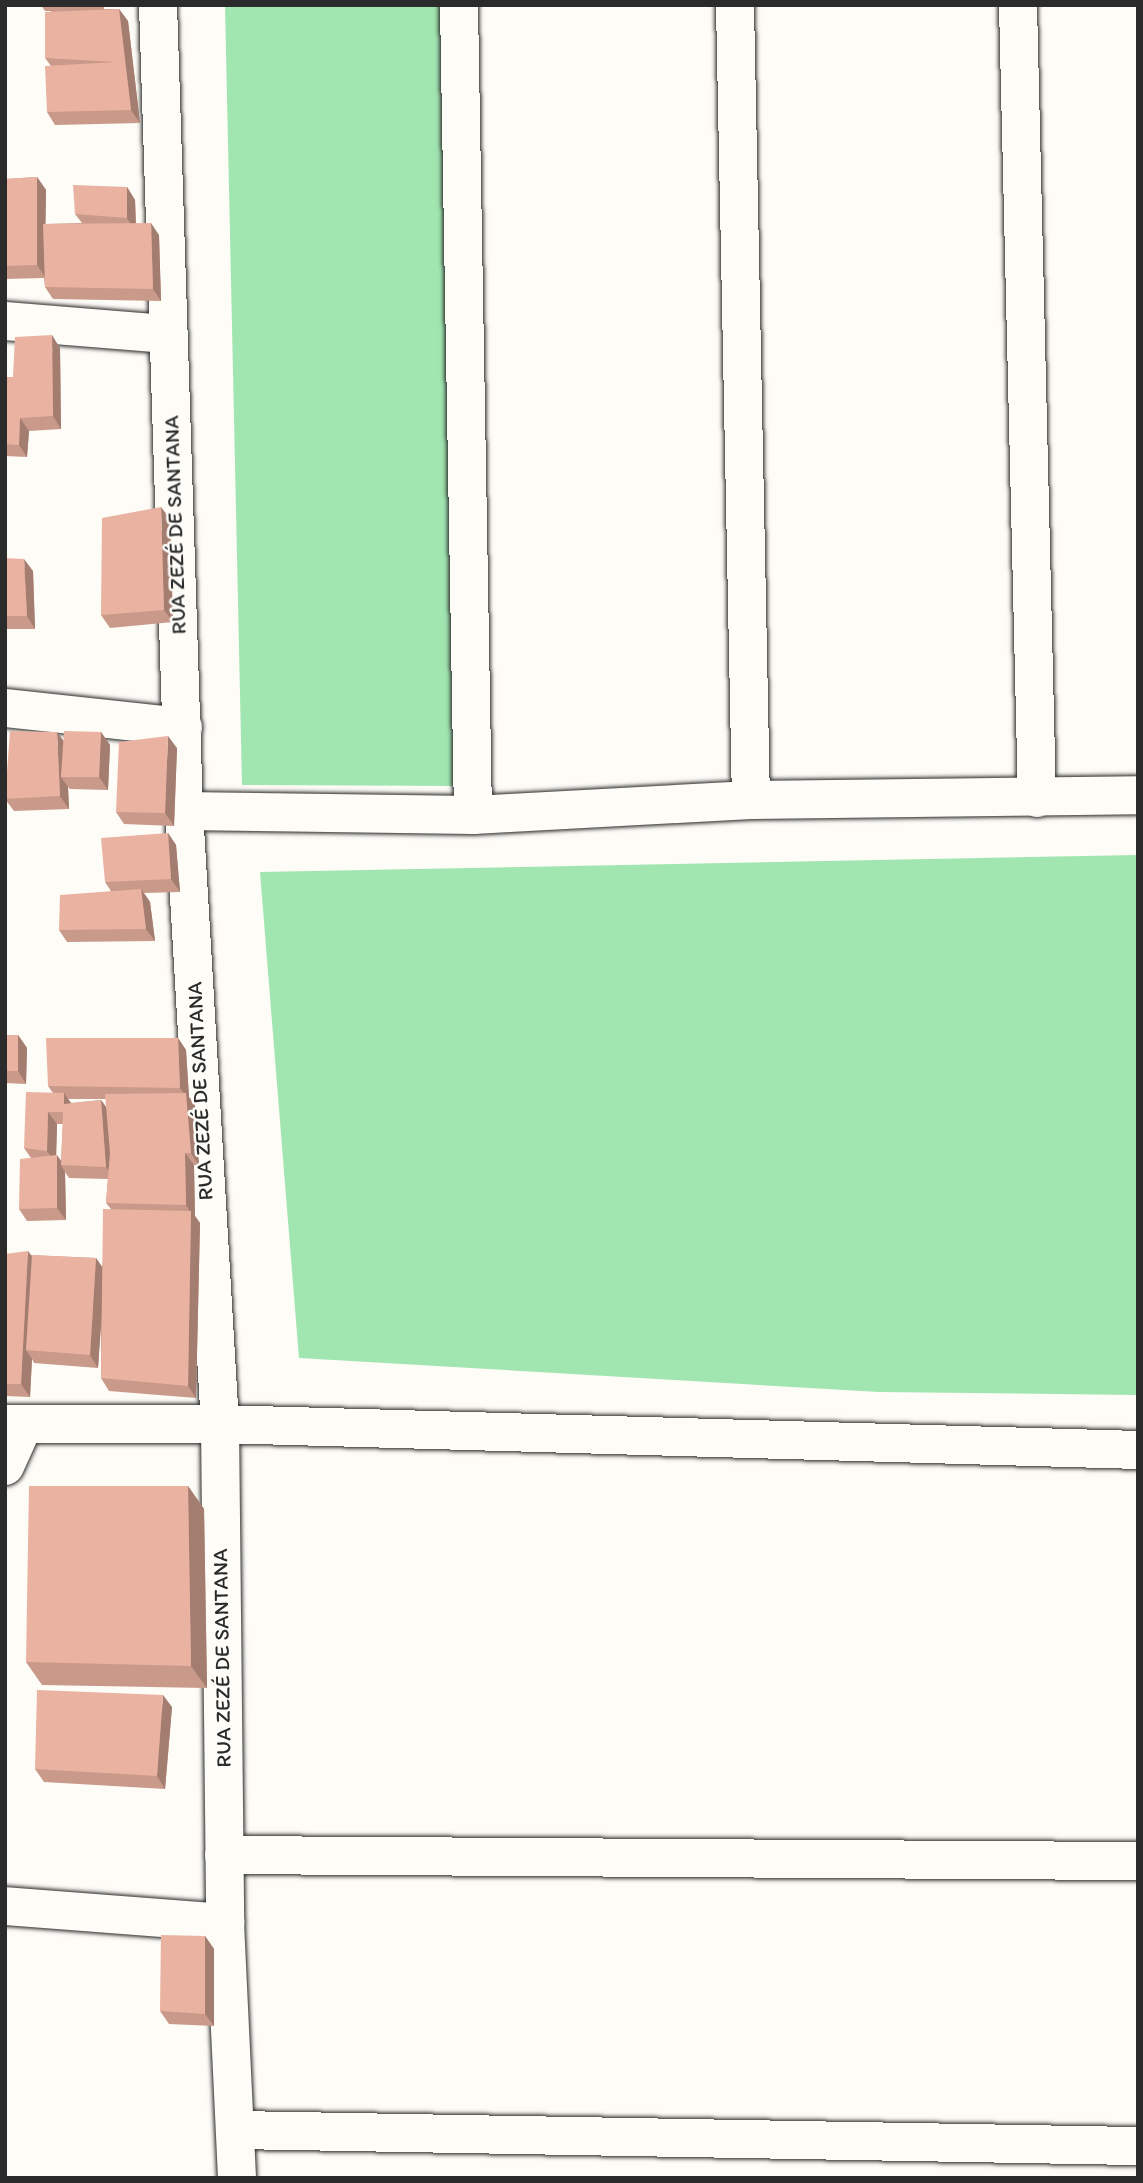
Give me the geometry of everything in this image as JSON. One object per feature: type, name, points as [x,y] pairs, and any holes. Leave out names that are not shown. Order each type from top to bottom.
[{"type":"street","name":"RUA ZEZÉ DE SANTANA","points":[[158,5],[184,811],[220,1424],[225,1923],[237,2178]]},
{"type":"street","points":[[459,5],[473,814]]},
{"type":"street","points":[[735,5],[751,800]]},
{"type":"street","points":[[1018,5],[1037,798]]},
{"type":"street","points":[[5,321],[167,334]]},
{"type":"street","points":[[5,708],[183,727]]},
{"type":"street","points":[[184,811],[473,814],[751,800],[1138,795]]},
{"type":"street","points":[[5,1466],[15,1424],[220,1424],[1138,1450]]},
{"type":"street","points":[[224,1855],[1138,1861]]},
{"type":"street","points":[[5,1906],[225,1923]]},
{"type":"street","points":[[236,2130],[1138,2146]]},
{"type":"green space","points":[[225,5],[445,5],[458,786],[242,785]]},
{"type":"green space","points":[[1138,855],[1138,1395],[879,1392],[299,1358],[260,872]]},
{"type":"building","points":[[119,9],[131,110],[47,112],[45,66],[115,62],[45,58],[45,12]]},
{"type":"building","points":[[37,177],[37,265],[5,266],[5,179]]},
{"type":"building","points":[[73,185],[127,187],[127,218],[75,214]]},
{"type":"building","points":[[151,223],[153,289],[45,287],[43,224]]},
{"type":"building","points":[[52,335],[53,416],[20,418],[19,445],[5,444],[5,377],[13,377],[15,337]]},
{"type":"building","points":[[161,507],[164,610],[101,615],[102,518]]},
{"type":"building","points":[[5,558],[24,559],[27,616],[5,616]]},
{"type":"building","points":[[10,731],[57,732],[60,796],[5,799]]},
{"type":"building","points":[[64,731],[101,732],[99,777],[61,777]]},
{"type":"building","points":[[168,736],[165,813],[116,812],[119,742]]},
{"type":"building","points":[[168,833],[171,879],[105,882],[101,838]]},
{"type":"building","points":[[141,889],[146,929],[59,930],[60,895]]},
{"type":"building","points":[[5,1035],[18,1035],[18,1071],[5,1071]]},
{"type":"building","points":[[46,1038],[178,1038],[180,1088],[48,1086]]},
{"type":"building","points":[[26,1092],[64,1093],[64,1104],[101,1100],[106,1167],[61,1165],[63,1112],[48,1112],[47,1151],[24,1148]]},
{"type":"building","points":[[186,1093],[191,1153],[185,1153],[186,1205],[106,1203],[110,1153],[105,1094]]},
{"type":"building","points":[[57,1155],[57,1208],[19,1209],[20,1159]]},
{"type":"building","points":[[103,1209],[191,1211],[188,1386],[101,1378]]},
{"type":"building","points":[[28,1251],[21,1384],[5,1384],[5,1254]]},
{"type":"building","points":[[32,1255],[96,1258],[90,1355],[26,1350]]},
{"type":"building","points":[[29,1486],[188,1486],[191,1666],[26,1662]]},
{"type":"building","points":[[37,1690],[163,1695],[157,1776],[35,1769]]},
{"type":"building","points":[[161,1935],[205,1936],[205,2014],[160,2011]]}]
